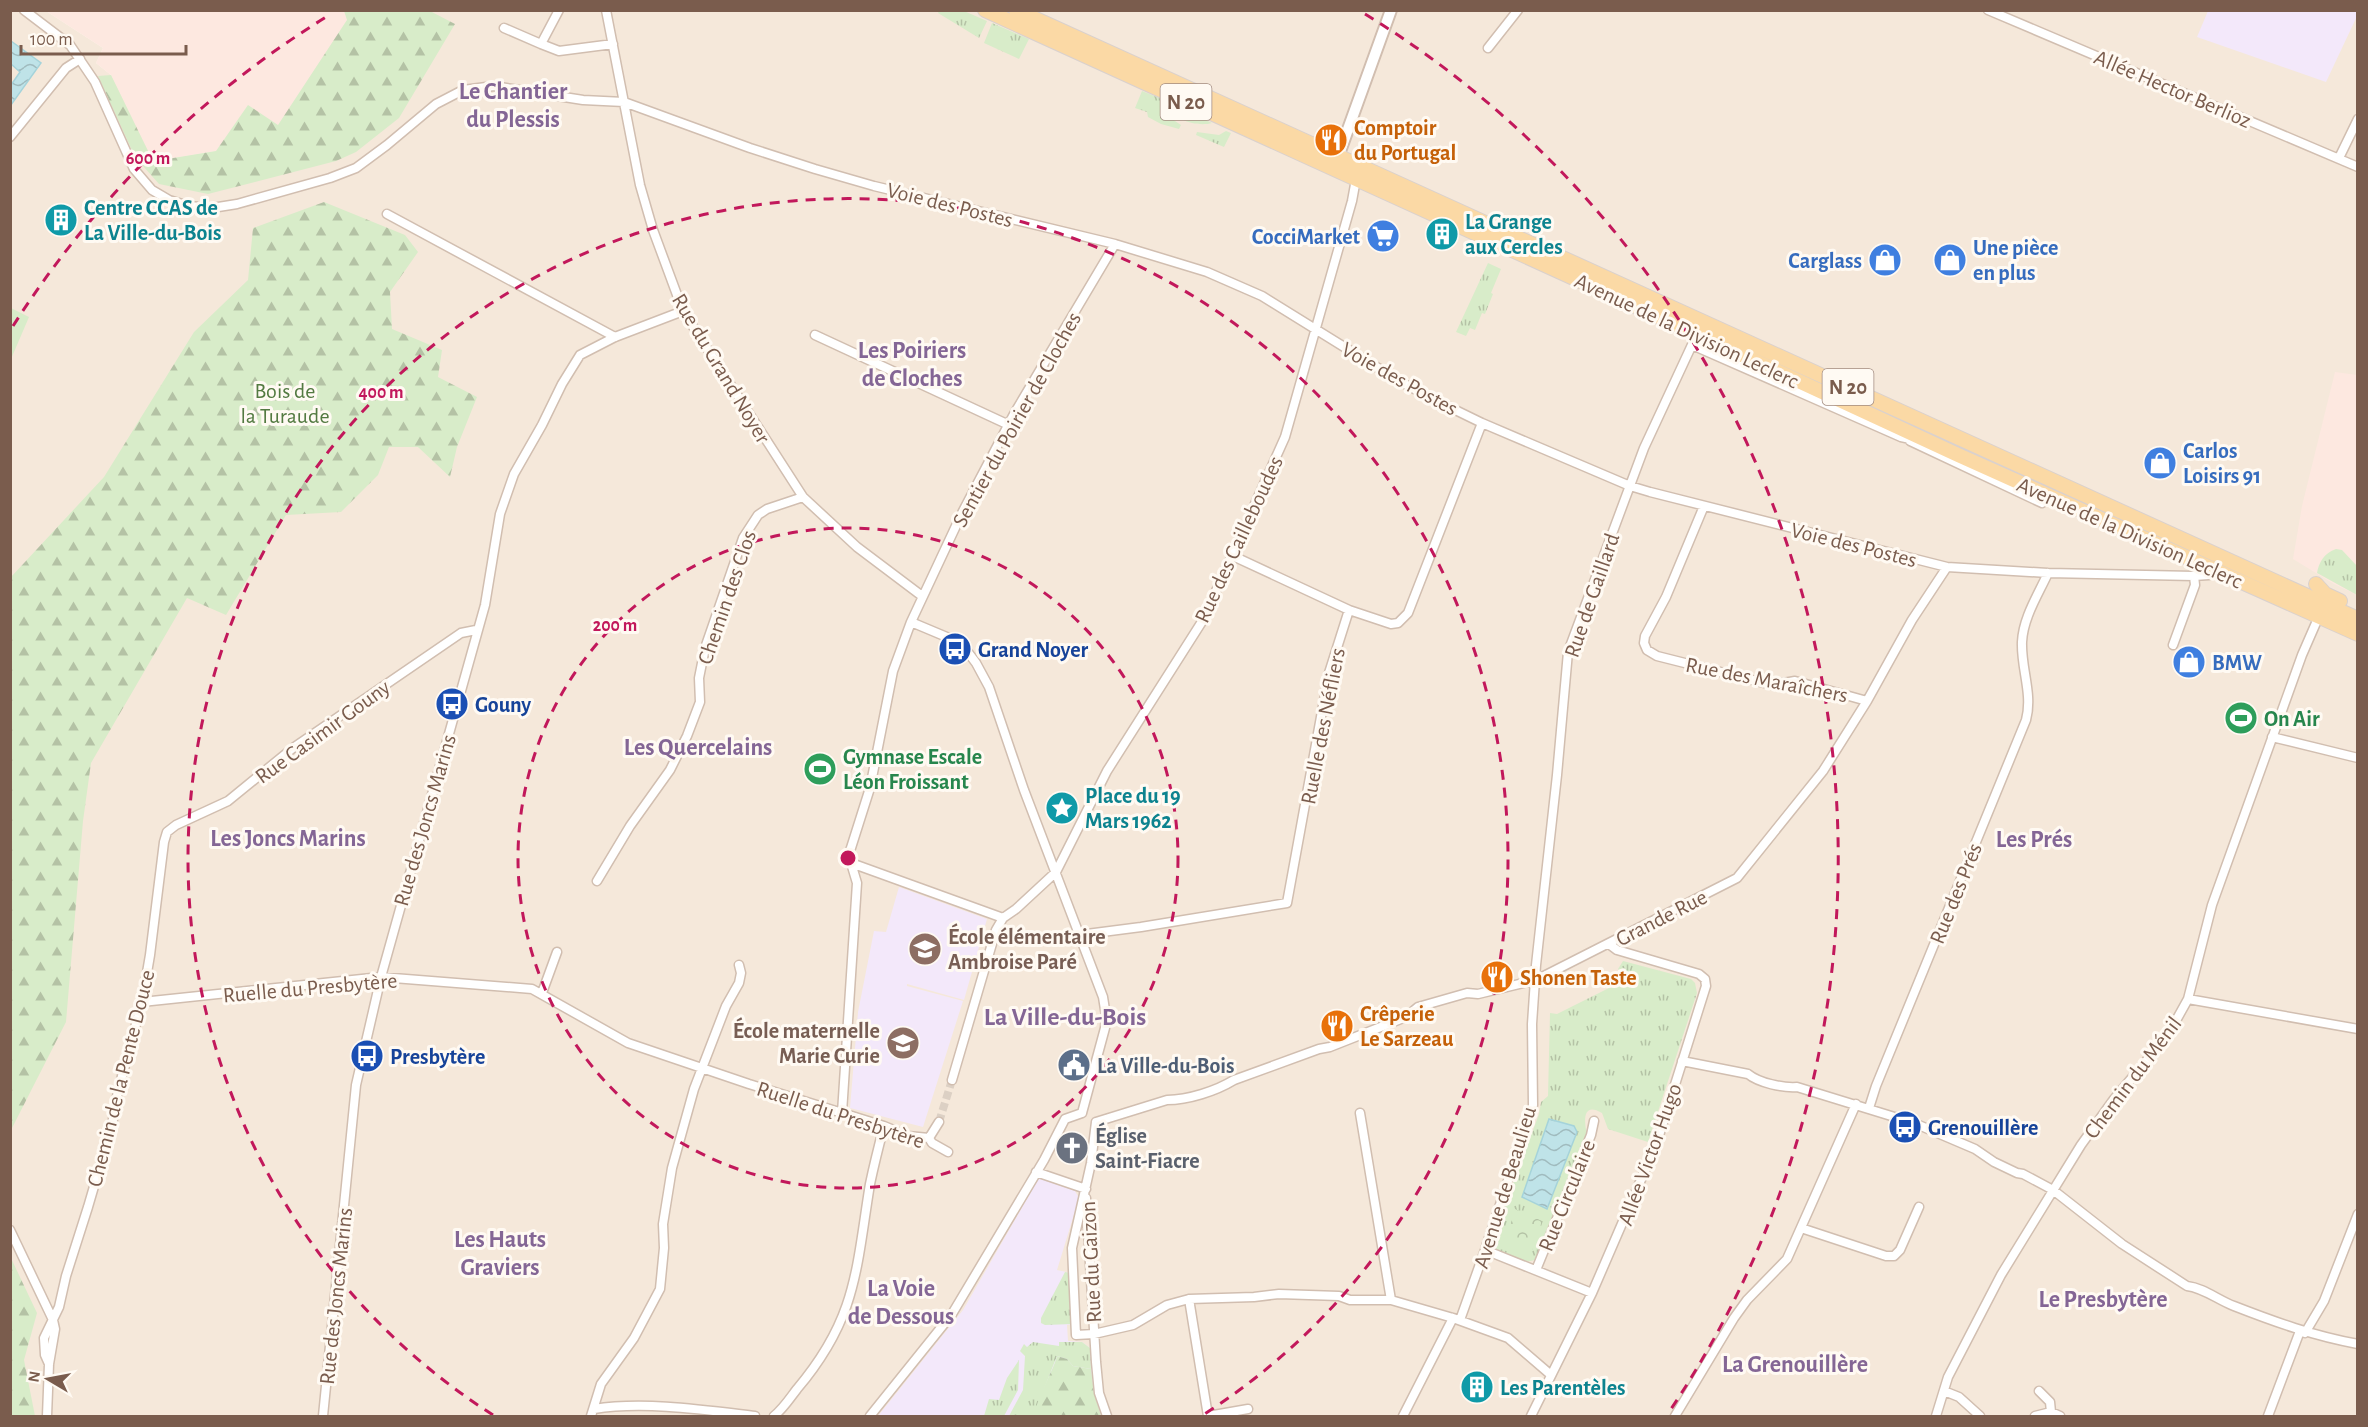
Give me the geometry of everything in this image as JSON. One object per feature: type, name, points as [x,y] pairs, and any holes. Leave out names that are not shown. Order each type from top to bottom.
[{"type":"main road","name":"Avenue de la Division Leclerc","points":[[985,10],[1356,179],[1695,340],[1930,442],[2358,634]]},
{"type":"main road","name":"Avenue de la Division Leclerc","points":[[1016,10],[2358,619]]},
{"type":"main road","points":[[2316,584],[2325,594],[2358,610]]},
{"type":"street","name":"Voie des Postes","points":[[24,10],[70,45],[80,59],[95,82],[134,169],[152,190],[169,200],[189,206],[212,208],[237,204],[330,178],[356,168],[436,104],[463,90],[494,86],[583,100],[624,102],[815,169],[874,186],[1115,244],[1177,262],[1234,283],[1262,296],[1399,381],[1482,423],[1630,486],[1947,567],[2048,573],[2194,576],[2209,575],[2219,571]]},
{"type":"street","points":[[541,44],[559,10]]},
{"type":"street","name":"Rue du Grand Noyer","points":[[606,10],[640,185],[653,230],[683,311],[803,497],[857,547],[922,596]]},
{"type":"street","points":[[1356,179],[1338,157],[1390,10]]},
{"type":"street","points":[[1488,48],[1518,10]]},
{"type":"street","name":"Allée Hector Berlioz","points":[[1988,10],[2358,167]]},
{"type":"street","points":[[504,28],[559,51],[613,44]]},
{"type":"street","points":[[10,137],[66,68],[80,59]]},
{"type":"street","points":[[2339,159],[2358,119]]},
{"type":"street","name":"Rue des Cailleboudes","points":[[1003,918],[1056,872],[1107,771],[1203,620],[1285,437],[1352,201],[1356,179]]},
{"type":"street","points":[[387,214],[615,337]]},
{"type":"street","name":"Sentier du Poirier de Cloches","points":[[842,1113],[857,883],[850,851],[870,788],[893,671],[922,596],[1009,424],[1115,244]]},
{"type":"street","name":"Rue des Joncs Marins","points":[[323,1416],[356,1086],[381,977],[471,657],[476,630],[487,594],[501,514],[514,474],[580,355],[615,337],[683,311]]},
{"type":"street","points":[[815,335],[1009,424]]},
{"type":"street","points":[[1695,340],[2042,503],[2046,495]]},
{"type":"street","name":"Rue de Gaillard","points":[[1536,980],[1568,652],[1644,448],[1695,340]]},
{"type":"street","points":[[1233,556],[1349,610],[1391,624],[1398,623],[1408,613],[1482,423]]},
{"type":"street","points":[[1901,437],[1930,442]]},
{"type":"street","name":"Chemin des Clos","points":[[597,881],[630,826],[670,770],[687,736],[700,702],[699,678],[705,648],[742,538],[758,514],[803,497]]},
{"type":"street","name":"Rue des Maraîchers","points":[[1704,506],[1666,597],[1645,636],[1644,643],[1647,650],[1657,656],[1772,685],[1795,681],[1867,700]]},
{"type":"street","name":"Grande Rue","points":[[1096,1122],[1167,1100],[1177,1100],[1224,1086],[1234,1080],[1385,1026],[1406,1017],[1418,1007],[1467,993],[1478,994],[1536,980],[1737,878],[1823,771],[1867,700],[1912,620],[1947,567]]},
{"type":"street","name":"Rue des Prés","points":[[1869,1108],[2026,720],[2029,695],[2022,656],[2024,627],[2048,573]]},
{"type":"street","points":[[2173,645],[2195,585],[2194,576]]},
{"type":"street","name":"Ruelle des Néfliers","points":[[1078,935],[1287,903],[1329,673],[1349,610]]},
{"type":"street","name":"Chemin du Ménil","points":[[1936,1416],[1948,1377],[2001,1275],[2053,1190],[2114,1099],[2168,1035],[2188,999],[2212,905],[2302,655],[2319,616]]},
{"type":"street","points":[[911,622],[956,640],[969,652],[989,687],[1015,764],[1103,997],[1106,1016],[1101,1046],[1082,1113]]},
{"type":"street","name":"Rue Casimir Gouny","points":[[167,832],[176,825],[228,801],[293,748],[461,633],[476,630]]},
{"type":"street","points":[[2272,737],[2358,758]]},
{"type":"street","name":"Chemin de la Pente Douce","points":[[53,1320],[103,1156],[142,1002],[167,832]]},
{"type":"street","points":[[1049,852],[1066,853]]},
{"type":"street","points":[[851,863],[1003,918],[996,930],[952,1080]]},
{"type":"street","name":"Allée Victor Hugo","points":[[1531,1416],[1592,1293],[1656,1145],[1706,986],[1705,978],[1699,974],[1617,950],[1609,944]]},
{"type":"street","points":[[542,993],[557,952]]},
{"type":"street","points":[[592,1413],[601,1384],[634,1338],[660,1289],[663,1272],[663,1224],[672,1168],[702,1068],[726,1006],[739,983],[741,973],[739,965]]},
{"type":"street","name":"Ruelle du Presbytère","points":[[142,1002],[381,977],[532,989],[628,1043],[884,1126],[908,1136],[929,1138],[932,1143],[948,1152]]},
{"type":"street","name":"Avenue de Beaulieu","points":[[1403,1416],[1456,1319],[1485,1250],[1533,1106],[1532,1035],[1536,980]]},
{"type":"street","points":[[2188,999],[2358,1029]]},
{"type":"street","points":[[1682,1061],[1748,1074],[1754,1079],[1797,1087],[1856,1104],[1959,1141],[1994,1162],[2053,1190],[2122,1244],[2187,1286],[2303,1332],[2358,1344]]},
{"type":"street","points":[[1675,1416],[1734,1318],[1747,1300],[1787,1259],[1856,1104]]},
{"type":"street","points":[[870,1416],[952,1314],[1065,1119],[1082,1113]]},
{"type":"street","points":[[1082,1113],[1096,1122]]},
{"type":"street","points":[[1360,1113],[1391,1300]]},
{"type":"street","name":"Rue Circulaire","points":[[1536,1270],[1591,1135],[1594,1120]]},
{"type":"street","points":[[929,1138],[939,1122]]},
{"type":"street","name":"Rue du Gaizon","points":[[1094,1335],[1076,1335],[1072,1248],[1086,1189],[1096,1122]]},
{"type":"street","points":[[774,1416],[818,1364],[830,1345],[847,1308],[859,1261],[870,1183],[884,1126]]},
{"type":"street","points":[[1036,1172],[1086,1189]]},
{"type":"street","name":"Rue du Gaizon","points":[[1086,1189],[1094,1335],[1100,1393],[1107,1416]]},
{"type":"street","points":[[1801,1228],[1886,1256],[1894,1256],[1900,1250],[1919,1207]]},
{"type":"street","points":[[2268,1416],[2303,1332],[2324,1301],[2355,1227],[2358,1214]]},
{"type":"street","points":[[10,1230],[53,1320],[55,1329],[49,1364],[47,1416]]},
{"type":"street","points":[[1485,1250],[1592,1293]]},
{"type":"street","points":[[1094,1335],[1133,1325],[1167,1305],[1189,1299],[1254,1298],[1279,1294],[1339,1296],[1350,1300],[1391,1300],[1456,1319],[1508,1338],[1551,1375]]},
{"type":"street","points":[[1189,1299],[1208,1416],[1248,1409]]},
{"type":"street","points":[[1944,1391],[1959,1397],[1980,1416]]},
{"type":"street","points":[[2039,1391],[2050,1402],[2051,1412]]},
{"type":"street","points":[[592,1413],[608,1407],[675,1408],[755,1416]]},
{"type":"street","points":[[2035,1416],[2051,1412],[2060,1416]]},
{"type":"shaded area","points":[[344,10],[347,20],[278,126],[216,151],[161,160],[150,155],[111,75],[96,63],[103,48],[46,11]]},
{"type":"shaded area","points":[[2357,10],[2358,14],[2326,82],[2197,37],[2208,11]]},
{"type":"shaded area","points":[[10,11],[46,11],[103,48],[96,63],[111,75],[161,160],[216,151],[347,20],[344,11],[2357,11],[2357,1416],[11,1416]]},
{"type":"shaded area","points":[[2335,372],[2357,375],[2357,595],[2293,559],[2302,506]]},
{"type":"shaded area","points":[[899,887],[987,919],[964,1000],[907,984],[907,986],[963,1001],[923,1127],[850,1108],[858,1012],[874,931],[886,932]]},
{"type":"shaded area","points":[[1039,1178],[1075,1191],[1079,1198],[1057,1270],[1071,1273],[1073,1324],[1067,1325],[1068,1341],[1082,1342],[1090,1348],[1094,1393],[1101,1416],[878,1416],[963,1310]]},
{"type":"green space","points":[[344,11],[430,11],[455,24],[399,118],[356,152],[336,161],[208,194],[159,184],[135,157],[98,76],[111,75],[150,155],[161,160],[216,151],[248,105],[278,125],[347,20]]},
{"type":"green space","points":[[939,11],[964,11],[987,21],[979,38],[938,13]]},
{"type":"green space","points":[[992,23],[1029,39],[1019,59],[984,43]]},
{"type":"green space","points":[[1142,91],[1162,99],[1163,113],[1181,125],[1179,129],[1161,124],[1148,117],[1147,112],[1135,108]]},
{"type":"green space","points":[[1170,104],[1212,123],[1200,124],[1181,119],[1172,110]]},
{"type":"green space","points":[[1226,131],[1231,133],[1224,147],[1196,135],[1197,132],[1219,135]]},
{"type":"green space","name":"Bois de la Turaude","points":[[324,202],[405,235],[418,252],[390,292],[392,329],[442,350],[438,377],[477,397],[457,447],[450,477],[418,447],[389,447],[378,475],[341,512],[286,515],[226,615],[187,598],[91,763],[83,821],[66,1022],[11,1130],[11,577],[104,477],[194,332],[248,280],[253,228]]},
{"type":"green space","points":[[1488,263],[1501,269],[1485,314],[1482,313],[1475,330],[1470,328],[1466,336],[1456,332]]},
{"type":"green space","points":[[11,308],[29,317],[11,359]]},
{"type":"green space","points":[[2336,549],[2342,550],[2357,566],[2357,595],[2317,573],[2323,558]]},
{"type":"green space","points":[[1623,961],[1691,979],[1695,983],[1697,993],[1648,1142],[1608,1129],[1602,1113],[1595,1110],[1588,1111],[1585,1119],[1587,1134],[1538,1254],[1535,1260],[1526,1262],[1494,1248],[1492,1240],[1539,1114],[1541,1102],[1548,1096],[1550,1013],[1557,1014],[1613,986],[1625,976],[1618,969]],"holes":[[[1577,1132],[1547,1209],[1522,1196]]]},
{"type":"green space","points":[[1515,1209],[1542,1221],[1531,1253],[1505,1243]]},
{"type":"green space","points":[[10,1256],[37,1313],[24,1360],[35,1416],[11,1416]]},
{"type":"green space","points":[[1065,1272],[1071,1273],[1073,1324],[1045,1325],[1041,1323],[1041,1318]]},
{"type":"green space","points":[[1033,1342],[1059,1346],[1059,1342],[1082,1342],[1090,1348],[1091,1369],[1073,1366],[1067,1359],[1057,1356],[1035,1416],[1009,1416],[1023,1390],[1025,1356],[1020,1351],[1024,1344],[1027,1347]]},
{"type":"green space","points":[[1057,1356],[1067,1359],[1073,1366],[1091,1369],[1094,1393],[1101,1416],[1035,1416]]},
{"type":"green space","points":[[1019,1360],[1018,1390],[1004,1416],[984,1416],[989,1399],[999,1400],[1007,1378]]},
{"type":"water","points":[[11,41],[41,63],[11,105],[11,85],[20,72],[11,64]]},
{"type":"water","points":[[1549,1119],[1574,1126],[1577,1132],[1547,1209],[1522,1197]]},
{"type":"tunnel","points":[[939,1122],[952,1080]]},
{"type":"place","name":"Comptoir du Portugal","points":[[1331,140]]},
{"type":"place","name":"Centre CCAS de La Ville-du-Bois","points":[[61,220]]},
{"type":"place","name":"La Grange aux Cercles","points":[[1442,234]]},
{"type":"place","name":"CocciMarket","points":[[1383,236]]},
{"type":"place","name":"Carglass","points":[[1885,260]]},
{"type":"place","name":"Une pièce en plus","points":[[1950,260]]},
{"type":"place","name":"Carlos Loisirs 91","points":[[2160,463]]},
{"type":"place","name":"Grand Noyer","points":[[955,649]]},
{"type":"place","name":"BMW","points":[[2189,662]]},
{"type":"place","name":"Gouny","points":[[452,704]]},
{"type":"place","name":"On Air","points":[[2241,718]]},
{"type":"place","name":"Gymnase Escale Léon Froissant","points":[[820,769]]},
{"type":"place","name":"Place du 19 Mars 1962","points":[[1062,808]]},
{"type":"place","name":"École élémentaire Ambroise Paré","points":[[925,949]]},
{"type":"place","name":"Shonen Taste","points":[[1497,977]]},
{"type":"place","name":"Crêperie Le Sarzeau","points":[[1337,1026]]},
{"type":"place","name":"École maternelle Marie Curie","points":[[903,1043]]},
{"type":"place","name":"Presbytère","points":[[367,1056]]},
{"type":"place","name":"La Ville-du-Bois","points":[[1074,1065]]},
{"type":"place","name":"Grenouillère","points":[[1905,1127]]},
{"type":"place","name":"Église Saint-Fiacre","points":[[1072,1148]]},
{"type":"place","name":"Les Parentèles","points":[[1477,1387]]},
{"type":"district","name":"Le Chantier du Plessis","points":[[513,105]]},
{"type":"district","name":"Les Poiriers de Cloches","points":[[912,364]]},
{"type":"district","name":"Les Quercelains","points":[[698,747]]},
{"type":"district","name":"Les Joncs Marins","points":[[288,838]]},
{"type":"district","name":"Les Prés","points":[[2034,839]]},
{"type":"district","name":"La Ville-du-Bois","points":[[1065,1016]]},
{"type":"district","name":"Les Hauts Graviers","points":[[500,1253]]},
{"type":"district","name":"Le Presbytère","points":[[2103,1299]]},
{"type":"district","name":"La Voie de Dessous","points":[[901,1302]]},
{"type":"district","name":"La Grenouillère","points":[[1795,1364]]}]
